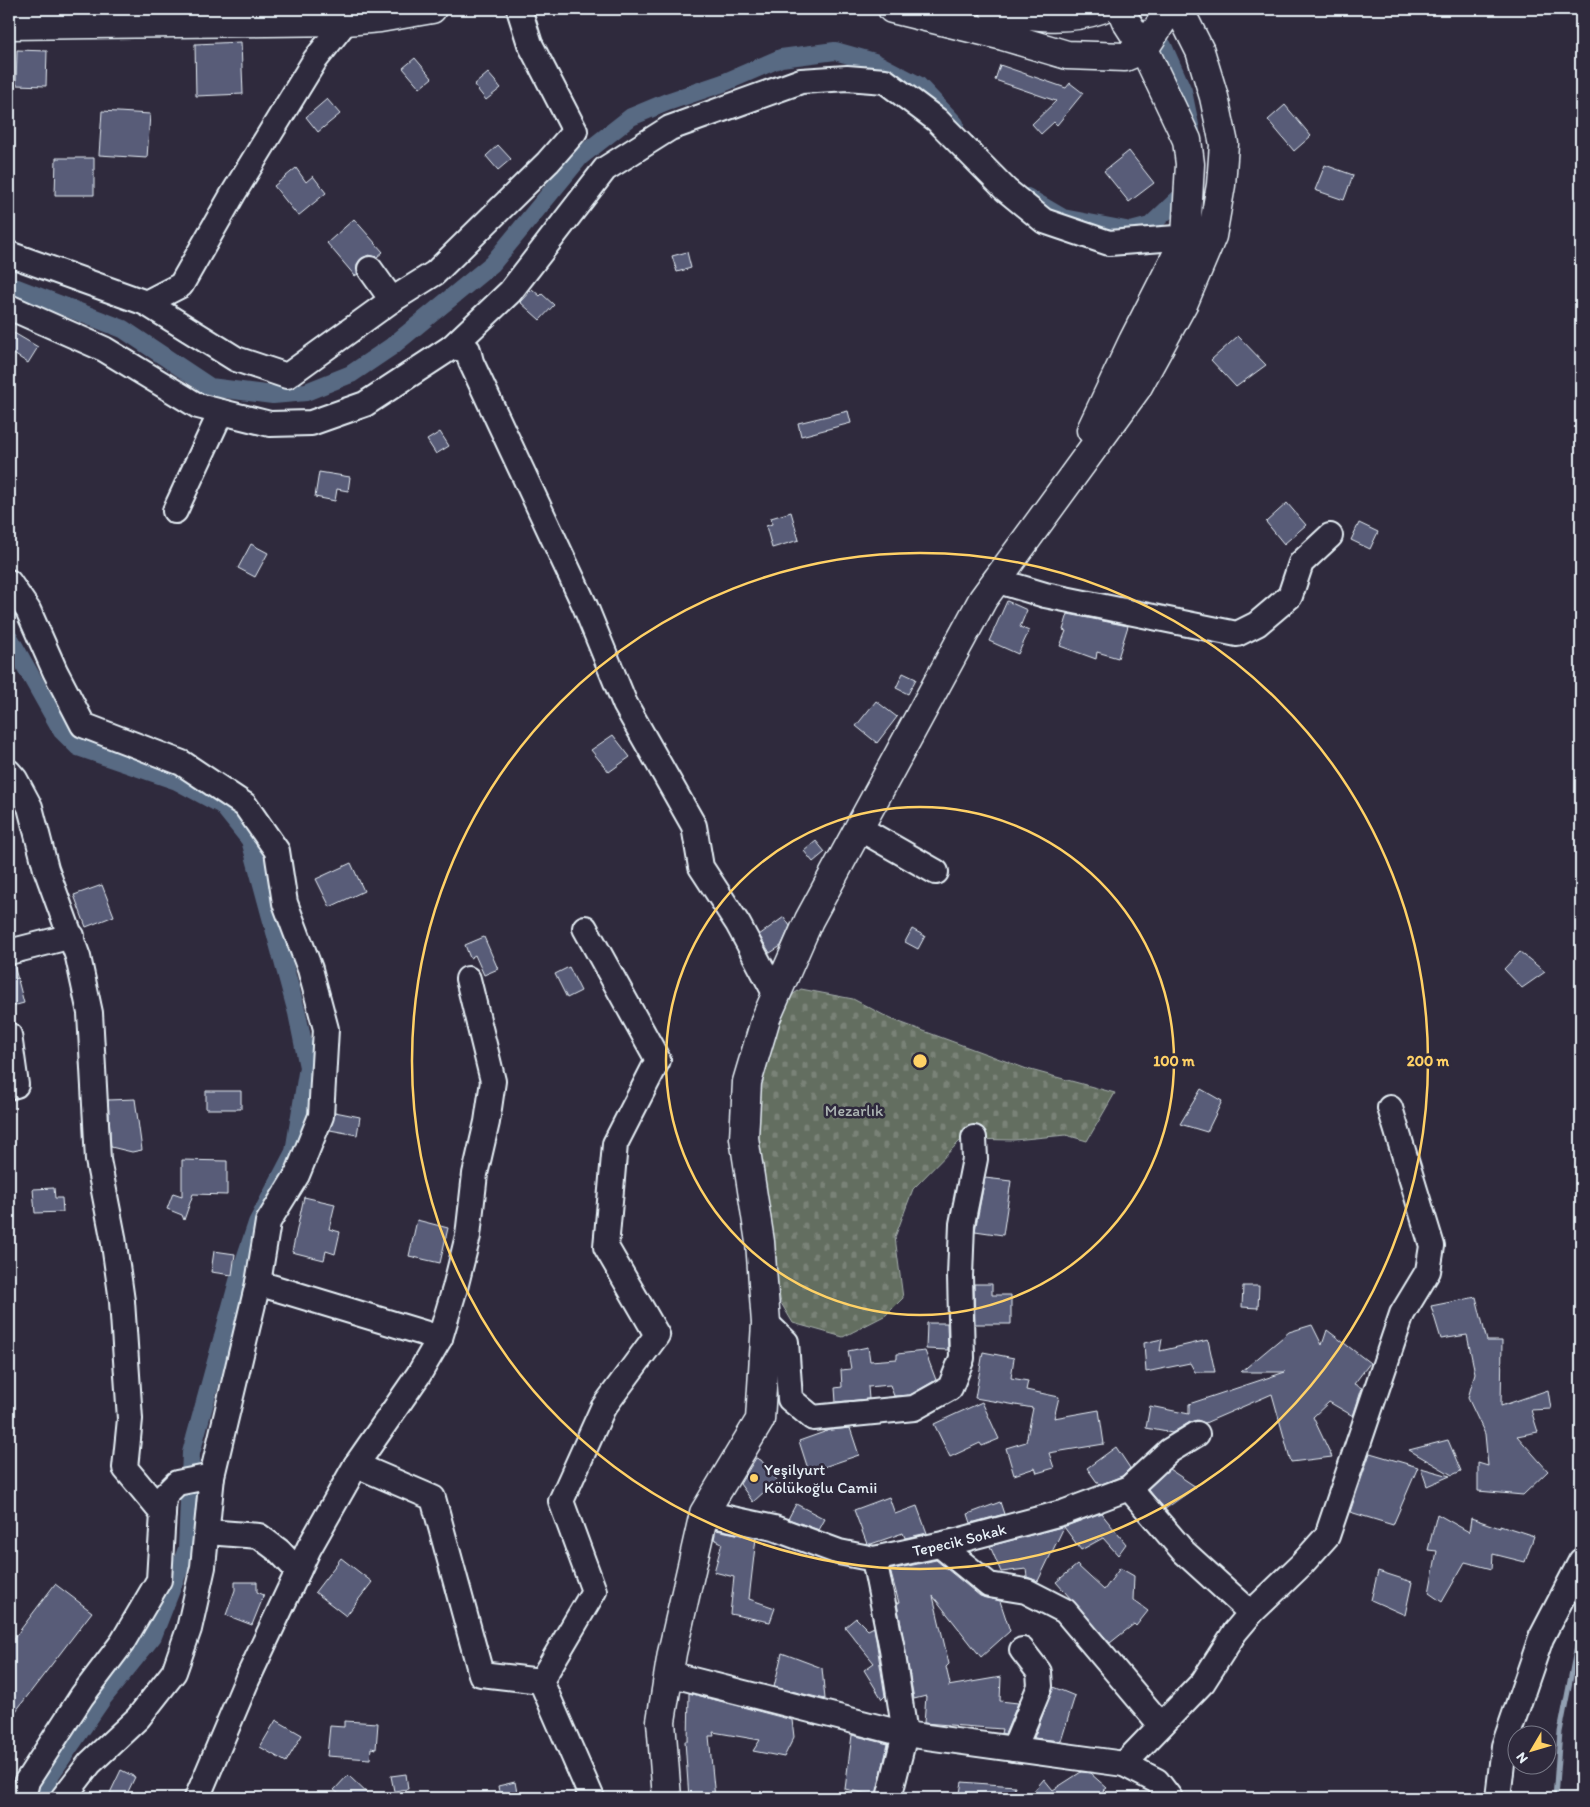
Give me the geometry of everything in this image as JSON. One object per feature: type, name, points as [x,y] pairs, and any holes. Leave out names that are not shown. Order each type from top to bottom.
[{"type":"main road","points":[[9,25],[346,21],[380,14],[432,9]]},
{"type":"main road","points":[[892,9],[1003,36],[1067,55],[1124,57],[1144,49],[1170,9]]},
{"type":"main road","points":[[994,9],[1035,17],[1082,16],[1101,9]]},
{"type":"main road","points":[[1121,9],[1126,21],[1144,49],[1187,140],[1199,236]]},
{"type":"main road","points":[[667,1798],[661,1721],[669,1674],[704,1513],[760,1420],[766,1323],[760,1242],[744,1138],[747,1082],[766,1018],[809,920],[995,580],[1069,479],[1132,341],[1199,236],[1221,185],[1224,144],[1214,97],[1200,51],[1179,9]]},
{"type":"street","points":[[9,254],[146,303],[236,359],[287,376],[392,300],[435,273],[548,162],[575,131],[530,44],[520,9]]},
{"type":"street","points":[[146,303],[181,285],[233,194],[315,60],[346,21]]},
{"type":"street","points":[[9,307],[104,349],[198,406],[270,424],[311,422],[365,404],[452,347],[510,292],[605,169],[670,128],[801,81],[847,78],[885,81],[937,120],[1006,190],[1044,221],[1109,243],[1199,236]]},
{"type":"street","points":[[370,269],[392,300]]},
{"type":"street","points":[[452,347],[468,350],[471,362],[585,606],[625,704],[694,826],[701,867],[738,924],[776,995]]},
{"type":"street","points":[[175,511],[221,412]]},
{"type":"street","points":[[995,580],[1045,595],[1237,634],[1257,624],[1290,596],[1301,563],[1330,536]]},
{"type":"street","points":[[9,582],[28,610],[55,671],[84,725],[182,763],[246,805],[276,851],[286,903],[310,968],[326,1029],[325,1073],[321,1116],[297,1175],[268,1222],[258,1283],[196,1480],[206,1532],[203,1567],[189,1628],[174,1672],[138,1718],[90,1763],[63,1798]]},
{"type":"street","points":[[9,772],[15,779],[30,807],[46,869],[72,936],[90,1013],[98,1160],[113,1237],[122,1301],[130,1419],[125,1468],[163,1514]]},
{"type":"street","points":[[859,828],[936,872]]},
{"type":"street","points":[[541,1680],[594,1591],[561,1501],[603,1408],[657,1335],[606,1247],[615,1144],[658,1060],[585,928]]},
{"type":"street","points":[[9,952],[72,936]]},
{"type":"street","points":[[196,1798],[247,1680],[298,1571],[356,1466],[419,1374],[440,1338],[468,1236],[474,1174],[487,1122],[492,1081],[468,979]]},
{"type":"street","points":[[9,1035],[16,1085],[9,1086]]},
{"type":"street","points":[[1124,1764],[1202,1682],[1235,1632],[1251,1613],[1301,1565],[1327,1536],[1402,1314],[1428,1271],[1432,1246],[1390,1108]]},
{"type":"street","points":[[766,1323],[786,1342],[790,1399],[813,1418],[914,1408],[950,1388],[962,1358],[960,1276],[962,1224],[975,1158],[974,1138]]},
{"type":"street","points":[[258,1283],[440,1338]]},
{"type":"street","name":"Tepecik Sokak","points":[[704,1513],[774,1528],[839,1552],[874,1559],[940,1545],[1065,1512],[1129,1488],[1169,1451],[1197,1434]]},
{"type":"street","points":[[356,1466],[433,1498],[481,1674],[541,1680]]},
{"type":"street","points":[[22,1798],[27,1781],[82,1696],[122,1643],[159,1580],[164,1496],[196,1480]]},
{"type":"street","points":[[1129,1488],[1184,1552],[1251,1613]]},
{"type":"street","points":[[206,1532],[260,1536],[279,1551],[298,1571]]},
{"type":"street","points":[[940,1545],[989,1585],[1026,1591],[1065,1612],[1161,1725]]},
{"type":"street","points":[[874,1559],[892,1649],[905,1734],[889,1798]]},
{"type":"street","points":[[1498,1798],[1504,1746],[1537,1647],[1581,1561]]},
{"type":"street","points":[[1014,1749],[1040,1686],[1039,1672],[1022,1650]]},
{"type":"street","points":[[669,1674],[905,1734],[1124,1764],[1157,1781],[1170,1798]]},
{"type":"street","points":[[541,1680],[592,1798]]},
{"type":"green space","name":"Mezarlık","points":[[801,989],[853,999],[891,1019],[1027,1069],[1115,1093],[1087,1141],[1066,1135],[1014,1140],[962,1139],[913,1189],[895,1237],[903,1298],[886,1315],[843,1337],[793,1323],[781,1303],[755,1173],[758,1099],[775,1021],[786,999]]},
{"type":"building","points":[[241,42],[243,94],[196,96],[195,44]]},
{"type":"building","points":[[17,50],[47,51],[46,86],[16,85]]},
{"type":"building","points":[[415,58],[432,78],[420,88],[403,68]]},
{"type":"building","points":[[1000,65],[1066,88],[1070,83],[1083,93],[1057,125],[1054,122],[1041,134],[1032,124],[1056,101],[995,80]]},
{"type":"building","points":[[488,73],[501,88],[486,100],[474,85]]},
{"type":"building","points":[[327,99],[340,114],[318,132],[306,117]]},
{"type":"building","points":[[1285,105],[1311,136],[1294,151],[1268,120]]},
{"type":"building","points":[[102,111],[150,114],[147,158],[99,155]]},
{"type":"building","points":[[498,145],[511,159],[498,170],[486,156]]},
{"type":"building","points":[[1129,151],[1154,183],[1129,202],[1104,171]]},
{"type":"building","points":[[56,158],[94,158],[94,195],[55,195]]},
{"type":"building","points":[[1325,165],[1353,175],[1344,200],[1315,190]]},
{"type":"building","points":[[296,168],[306,182],[313,176],[326,193],[298,216],[274,186]]},
{"type":"building","points":[[354,219],[383,252],[377,257],[369,255],[362,258],[357,264],[358,274],[355,276],[327,243]]},
{"type":"building","points":[[687,252],[691,268],[677,272],[672,256]]},
{"type":"building","points":[[532,289],[540,296],[542,294],[554,305],[540,320],[520,302]]},
{"type":"building","points":[[14,333],[38,347],[28,363],[9,351],[9,342]]},
{"type":"building","points":[[1238,336],[1266,365],[1236,387],[1211,360]]},
{"type":"building","points":[[848,411],[851,423],[801,436],[798,423]]},
{"type":"building","points":[[440,432],[449,446],[436,454],[427,440]]},
{"type":"building","points":[[319,472],[350,477],[348,491],[337,489],[335,501],[315,497]]},
{"type":"building","points":[[1287,503],[1306,525],[1284,544],[1266,522]]},
{"type":"building","points":[[791,512],[799,540],[772,548],[766,526],[772,524],[771,518]]},
{"type":"building","points":[[1359,523],[1378,532],[1370,549],[1351,540]]},
{"type":"building","points":[[251,544],[268,553],[255,577],[238,568]]},
{"type":"building","points":[[1007,601],[1027,610],[1020,627],[1029,631],[1018,654],[989,641]]},
{"type":"building","points":[[1068,614],[1128,626],[1118,658],[1097,652],[1096,659],[1060,646],[1066,631],[1063,630]]},
{"type":"building","points":[[903,673],[916,679],[908,694],[896,688]]},
{"type":"building","points":[[876,701],[897,717],[877,743],[856,726]]},
{"type":"building","points":[[613,735],[630,757],[609,772],[591,750]]},
{"type":"building","points":[[816,841],[825,852],[813,862],[804,851]]},
{"type":"building","points":[[351,863],[364,891],[330,907],[316,879]]},
{"type":"building","points":[[102,885],[114,916],[86,927],[74,895]]},
{"type":"building","points":[[784,917],[790,926],[781,946],[770,953],[759,935]]},
{"type":"building","points":[[912,929],[925,936],[918,949],[905,942]]},
{"type":"building","points":[[484,937],[498,969],[484,975],[475,955],[470,958],[465,945]]},
{"type":"building","points":[[1520,952],[1545,972],[1522,988],[1504,969]]},
{"type":"building","points":[[9,965],[14,965],[24,1003],[9,1007]]},
{"type":"building","points":[[569,967],[581,991],[567,998],[555,974]]},
{"type":"building","points":[[1201,1089],[1222,1101],[1207,1132],[1180,1124]]},
{"type":"building","points":[[206,1091],[241,1091],[241,1109],[206,1109]]},
{"type":"building","points":[[135,1099],[142,1150],[132,1152],[111,1147],[108,1100]]},
{"type":"building","points":[[335,1112],[360,1117],[357,1135],[330,1130]]},
{"type":"building","points":[[182,1160],[227,1161],[227,1195],[193,1194],[184,1220],[182,1215],[167,1209],[173,1193],[182,1196]]},
{"type":"building","points":[[985,1178],[1011,1181],[1003,1235],[975,1231]]},
{"type":"building","points":[[54,1188],[55,1198],[62,1198],[63,1212],[35,1213],[33,1189]]},
{"type":"building","points":[[304,1197],[335,1204],[329,1229],[340,1232],[335,1254],[326,1251],[324,1260],[292,1252]]},
{"type":"building","points":[[417,1220],[448,1228],[440,1263],[409,1256]]},
{"type":"building","points":[[214,1251],[235,1254],[232,1275],[211,1272]]},
{"type":"building","points":[[974,1284],[992,1284],[992,1295],[1011,1295],[1011,1324],[975,1324]]},
{"type":"building","points":[[1243,1286],[1259,1286],[1258,1308],[1242,1307]]},
{"type":"building","points":[[1476,1297],[1487,1341],[1502,1341],[1501,1406],[1548,1390],[1551,1409],[1531,1410],[1538,1432],[1517,1436],[1548,1471],[1523,1495],[1478,1491],[1478,1463],[1488,1466],[1485,1434],[1468,1398],[1475,1373],[1467,1335],[1441,1339],[1431,1306]]},
{"type":"building","points":[[927,1323],[947,1323],[948,1350],[926,1349]]},
{"type":"building","points":[[1312,1325],[1322,1345],[1327,1330],[1370,1363],[1354,1384],[1362,1388],[1353,1416],[1329,1402],[1313,1417],[1332,1457],[1291,1462],[1272,1394],[1205,1423],[1197,1420],[1190,1422],[1172,1433],[1146,1428],[1150,1406],[1189,1414],[1189,1404],[1285,1372],[1241,1372],[1289,1332]]},
{"type":"building","points":[[1162,1339],[1160,1351],[1208,1340],[1215,1372],[1195,1372],[1190,1363],[1146,1372],[1144,1343]]},
{"type":"building","points":[[868,1347],[870,1361],[897,1359],[897,1354],[925,1351],[936,1380],[910,1395],[894,1396],[890,1385],[868,1387],[869,1399],[836,1402],[835,1388],[842,1387],[841,1370],[851,1369],[848,1351]]},
{"type":"building","points":[[983,1352],[1014,1358],[1011,1378],[1028,1381],[1026,1390],[1059,1397],[1054,1418],[1099,1410],[1104,1444],[1049,1453],[1054,1468],[1037,1473],[1035,1468],[1014,1475],[1006,1448],[1026,1442],[1033,1408],[975,1398]]},
{"type":"building","points":[[982,1402],[999,1439],[982,1446],[980,1443],[950,1457],[934,1424]]},
{"type":"building","points":[[850,1428],[859,1455],[809,1472],[799,1441],[830,1430]]},
{"type":"building","points":[[1448,1440],[1461,1471],[1452,1475],[1409,1450]]},
{"type":"building","points":[[1116,1447],[1130,1468],[1122,1476],[1099,1485],[1087,1468]]},
{"type":"building","points":[[1370,1453],[1418,1467],[1393,1525],[1350,1512]]},
{"type":"building","points":[[756,1458],[761,1460],[777,1480],[753,1502],[740,1484]]},
{"type":"building","points":[[1421,1468],[1450,1476],[1427,1486]]},
{"type":"building","points":[[1169,1469],[1196,1487],[1165,1509],[1148,1489]]},
{"type":"building","points":[[889,1497],[895,1514],[917,1506],[927,1533],[905,1538],[903,1533],[867,1544],[854,1510]]},
{"type":"building","points":[[1000,1502],[1004,1514],[971,1523],[968,1514]]},
{"type":"building","points":[[796,1504],[825,1519],[819,1530],[788,1519]]},
{"type":"building","points":[[1101,1513],[1126,1544],[1118,1555],[1103,1538],[1081,1550],[1064,1527],[1038,1581],[1027,1577],[1026,1569],[1001,1572],[990,1546],[1069,1525]]},
{"type":"building","points":[[1437,1514],[1469,1532],[1471,1518],[1500,1528],[1500,1525],[1534,1536],[1525,1562],[1493,1554],[1492,1569],[1465,1562],[1442,1602],[1429,1593],[1437,1551],[1428,1550]]},
{"type":"building","points":[[716,1530],[756,1538],[749,1599],[775,1608],[770,1622],[730,1614],[734,1577],[714,1572],[722,1543],[714,1539]]},
{"type":"building","points":[[341,1558],[372,1582],[346,1616],[315,1592]]},
{"type":"building","points":[[936,1560],[980,1596],[1000,1601],[1010,1631],[981,1657],[933,1596],[949,1664],[946,1667],[950,1684],[948,1686],[1001,1677],[1000,1701],[1018,1703],[1005,1734],[1001,1733],[1002,1729],[924,1723],[926,1696],[914,1699],[897,1603],[899,1603],[890,1570]]},
{"type":"building","points":[[1077,1565],[1104,1590],[1120,1568],[1134,1576],[1133,1600],[1148,1611],[1136,1626],[1134,1624],[1110,1643],[1056,1582]]},
{"type":"building","points":[[1378,1571],[1412,1582],[1405,1615],[1371,1600]]},
{"type":"building","points":[[235,1582],[257,1582],[257,1592],[264,1595],[252,1625],[226,1615],[235,1590]]},
{"type":"building","points":[[55,1584],[92,1612],[9,1720],[9,1645]]},
{"type":"building","points":[[856,1618],[868,1630],[874,1627],[885,1696],[882,1699],[864,1670],[874,1663],[845,1627]]},
{"type":"building","points":[[782,1653],[822,1668],[825,1699],[774,1687]]},
{"type":"building","points":[[1053,1687],[1075,1696],[1061,1741],[1034,1738]]},
{"type":"building","points":[[689,1693],[792,1720],[794,1737],[784,1757],[753,1751],[760,1740],[713,1732],[714,1736],[709,1736],[715,1798],[689,1798],[685,1741],[688,1741]]},
{"type":"building","points":[[276,1720],[302,1735],[286,1762],[260,1747]]},
{"type":"building","points":[[344,1721],[378,1723],[376,1749],[371,1748],[370,1759],[327,1756],[330,1726],[344,1727]]},
{"type":"building","points":[[852,1735],[888,1744],[876,1796],[845,1789]]},
{"type":"building","points":[[121,1770],[135,1777],[125,1798],[110,1793]]},
{"type":"building","points":[[1081,1772],[1090,1773],[1107,1788],[1093,1798],[1028,1798],[1044,1779],[1053,1790]]},
{"type":"building","points":[[406,1774],[408,1789],[394,1791],[391,1776]]},
{"type":"building","points":[[348,1775],[372,1798],[344,1798],[334,1790]]},
{"type":"building","points":[[515,1782],[518,1798],[500,1798],[498,1786]]},
{"type":"building","points":[[962,1782],[1015,1786],[1013,1798],[959,1798]]},
{"type":"waterway","points":[[1163,46],[1183,91],[1191,130]]},
{"type":"waterway","points":[[9,285],[123,329],[210,387],[273,395],[306,392],[351,374],[391,347],[492,264],[580,157],[631,117],[667,102],[723,83],[781,58],[835,51],[874,62],[918,85],[955,124]]},
{"type":"waterway","points":[[1027,197],[1063,218],[1131,231],[1150,226],[1191,187]]},
{"type":"waterway","points":[[9,637],[62,731],[78,747],[177,781],[222,805],[250,840],[297,1013],[308,1067],[294,1152],[257,1223],[240,1274],[191,1453],[187,1549],[153,1636],[103,1698],[51,1774],[43,1798]]},
{"type":"waterway","points":[[1555,1798],[1560,1732],[1581,1625]]},
{"type":"place","name":"Yeşilyurt Kölükoğlu Camii","points":[[754,1478]]}]
